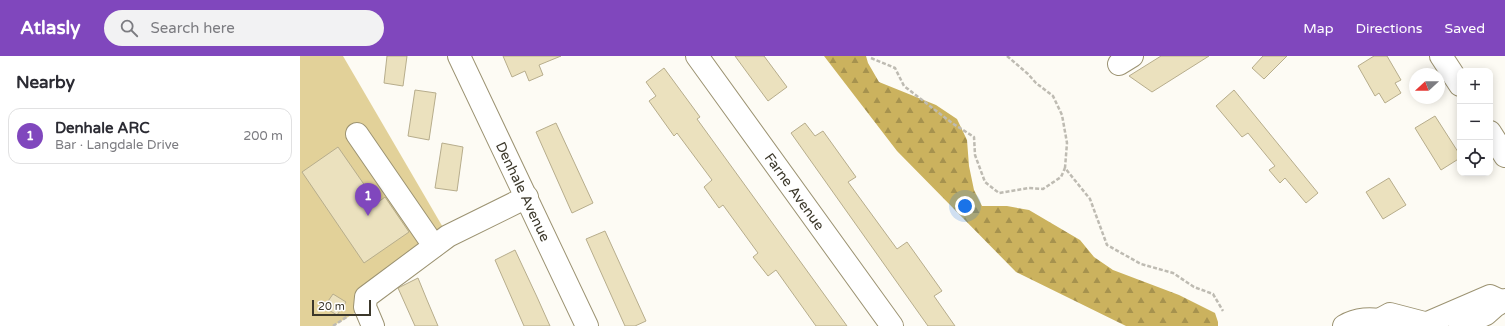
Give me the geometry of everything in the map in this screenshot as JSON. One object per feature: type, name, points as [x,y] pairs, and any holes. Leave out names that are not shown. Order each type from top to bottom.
[{"type":"main road","name":"Denhale Avenue","points":[[459,56],[587,326]]},
{"type":"main road","name":"Farne Avenue","points":[[697,56],[892,326]]},
{"type":"main road","points":[[1441,56],[1457,80]]},
{"type":"main road","points":[[356,134],[434,246]]},
{"type":"main road","points":[[1493,137],[1505,156]]},
{"type":"main road","points":[[369,316],[366,297],[448,236],[527,197]]},
{"type":"main road","points":[[1344,326],[1356,320],[1382,321],[1390,314],[1430,325],[1490,296],[1503,301]]},
{"type":"main road","points":[[1460,326],[1486,314],[1503,301]]},
{"type":"path","points":[[871,58],[895,68],[904,86],[952,123],[974,137],[975,155],[985,182],[999,193],[1029,188],[1044,190],[1061,177],[1065,168],[1067,143],[1062,115],[1053,96],[1036,83],[1007,56]]},
{"type":"path","points":[[1065,168],[1090,199],[1107,245],[1141,264],[1173,273],[1194,287],[1213,294],[1223,311]]},
{"type":"shaded area","points":[[300,56],[343,56],[448,236],[365,307],[333,326],[300,326]]},
{"type":"green space","points":[[824,56],[866,56],[868,63],[879,82],[936,105],[957,119],[967,140],[969,166],[974,190],[982,206],[1007,206],[1029,210],[1080,240],[1094,257],[1113,270],[1179,295],[1215,313],[1218,326],[1126,326],[1016,272],[897,151]]},
{"type":"building","points":[[387,56],[407,56],[403,86],[384,83]]},
{"type":"building","points":[[503,56],[561,56],[539,65],[543,75],[529,81],[525,71],[512,77]]},
{"type":"building","points":[[735,56],[764,56],[787,87],[768,101]]},
{"type":"building","points":[[1161,56],[1209,56],[1152,92],[1129,76]]},
{"type":"building","points":[[1263,56],[1287,56],[1264,79],[1252,68]]},
{"type":"building","points":[[1374,56],[1387,56],[1401,80],[1395,83],[1401,93],[1385,103],[1379,93],[1375,96],[1358,66]]},
{"type":"building","points":[[664,68],[700,117],[697,119],[847,326],[816,326],[776,270],[768,276],[753,257],[758,253],[723,205],[719,208],[704,187],[712,180],[677,133],[674,136],[649,101],[656,96],[646,82]]},
{"type":"building","points":[[415,90],[436,93],[429,140],[408,136]]},
{"type":"building","points":[[1234,90],[1318,193],[1306,203],[1285,178],[1280,183],[1269,170],[1275,166],[1248,133],[1242,137],[1216,106]]},
{"type":"building","points":[[1435,116],[1457,150],[1457,160],[1441,170],[1415,128]]},
{"type":"building","points":[[556,123],[593,203],[572,213],[536,132]]},
{"type":"building","points":[[805,123],[815,136],[823,131],[856,177],[848,182],[897,249],[907,242],[942,291],[934,296],[955,326],[928,326],[791,133]]},
{"type":"building","points":[[442,143],[463,147],[457,191],[435,188]]},
{"type":"building","points":[[338,147],[377,203],[385,197],[409,232],[364,263],[302,172]]},
{"type":"building","points":[[1389,178],[1406,205],[1383,219],[1366,192]]},
{"type":"building","points":[[605,231],[646,321],[635,326],[625,326],[586,239]]},
{"type":"building","points":[[515,250],[550,326],[524,326],[495,260]]},
{"type":"building","points":[[418,278],[438,326],[415,326],[398,288]]},
{"type":"building","points":[[333,294],[346,302],[337,315],[324,307]]},
{"type":"place","name":"Denhale ARC","points":[[368,216]]}]
